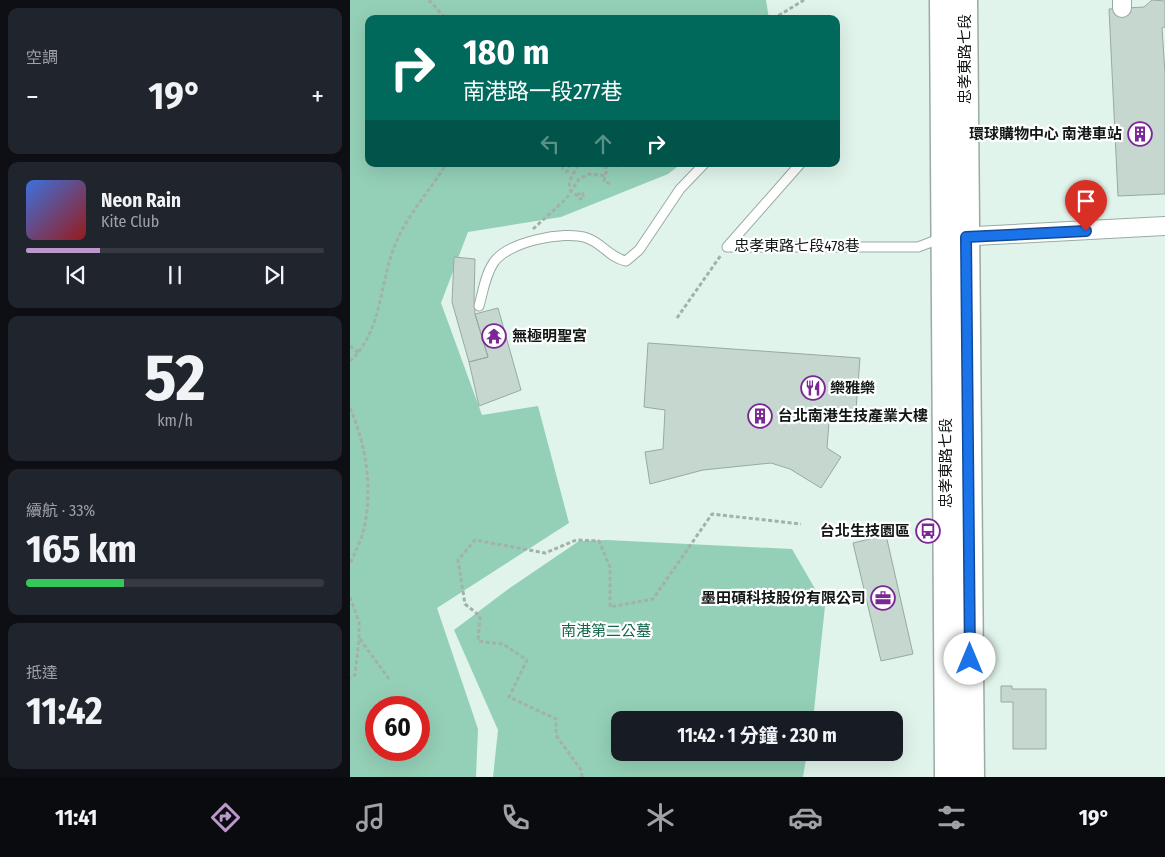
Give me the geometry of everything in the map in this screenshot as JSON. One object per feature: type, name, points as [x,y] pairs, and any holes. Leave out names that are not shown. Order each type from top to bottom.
[{"type":"main road","name":"忠孝東路七段","points":[[942,0],[955,237],[971,777]]},
{"type":"main road","name":"忠孝東路七段","points":[[948,777],[955,237],[964,0]]},
{"type":"street","points":[[955,237],[1165,226]]},
{"type":"lane","points":[[479,306],[486,278],[494,262],[505,252],[539,238],[570,236],[588,238],[617,259],[626,261],[632,258],[680,189],[701,167]]},
{"type":"lane","name":"忠孝東路七段478巷","points":[[727,247],[797,167]]},
{"type":"lane","name":"忠孝東路七段478巷","points":[[727,247],[918,247],[955,237]]},
{"type":"path","points":[[429,0],[442,15]]},
{"type":"path","points":[[780,15],[804,0]]},
{"type":"path","points":[[350,361],[359,353],[371,329],[380,305],[388,262],[395,244],[411,214],[444,167]]},
{"type":"path","points":[[577,167],[569,187],[577,195]]},
{"type":"path","points":[[608,167],[604,181],[611,184]]},
{"type":"path","points":[[569,170],[574,173]]},
{"type":"path","points":[[539,238],[532,228],[566,200],[579,179],[589,174],[606,176]]},
{"type":"path","points":[[677,318],[727,247]]},
{"type":"path","points":[[350,346],[359,353]]},
{"type":"path","points":[[350,408],[364,445],[367,504],[363,532],[350,564]]},
{"type":"path","points":[[582,777],[581,770],[556,735],[556,719],[509,697],[527,660],[503,644],[478,641],[480,616],[465,604],[458,560],[475,540],[545,553],[576,540],[599,541],[610,567],[610,607],[652,599],[712,514],[801,524]]},
{"type":"path","points":[[350,597],[359,622],[355,675],[350,678]]},
{"type":"path","points":[[359,639],[389,679]]},
{"type":"green space","points":[[350,0],[766,0],[768,15],[365,15],[365,167],[677,167],[668,174],[561,217],[468,232],[441,303],[482,415],[538,406],[569,523],[437,608],[478,729],[476,777],[350,777]]},
{"type":"green space","name":"南港第二公墓","points":[[607,540],[792,549],[825,606],[814,711],[611,711],[611,761],[806,761],[803,777],[493,777],[498,730],[454,630],[507,590],[579,541]]},
{"type":"building","name":"環球購物中心 南港車站","points":[[1152,0],[1165,1],[1165,27],[1162,28],[1165,73],[1165,194],[1118,196],[1109,9],[1144,7]]},
{"type":"building","points":[[454,257],[475,259],[475,314],[488,357],[469,362],[452,302]]},
{"type":"building","name":"無極明聖宮","points":[[498,308],[521,390],[479,406],[469,362],[488,357],[475,314]]},
{"type":"building","name":"台北南港生技產業大樓","points":[[648,343],[860,358],[855,422],[829,422],[827,448],[841,457],[821,488],[790,469],[771,463],[703,470],[650,484],[645,452],[663,449],[665,410],[644,407]]},
{"type":"building","name":"墨田碩科技股份有限公司","points":[[886,535],[913,654],[881,661],[853,543]]},
{"type":"building","points":[[1001,686],[1012,686],[1012,689],[1046,689],[1046,749],[1013,749],[1013,702],[1001,702]]},
{"type":"place","name":"環球購物中心 南港車站","points":[[1140,134]]},
{"type":"place","name":"無極明聖宮","points":[[494,336]]},
{"type":"place","name":"樂雅樂","points":[[813,388]]},
{"type":"place","name":"台北南港生技產業大樓","points":[[760,416]]},
{"type":"place","name":"台北生技園區","points":[[928,531]]},
{"type":"place","name":"墨田碩科技股份有限公司","points":[[883,598]]},
{"type":"route","points":[[970,659],[966,237],[1086,231]]}]
